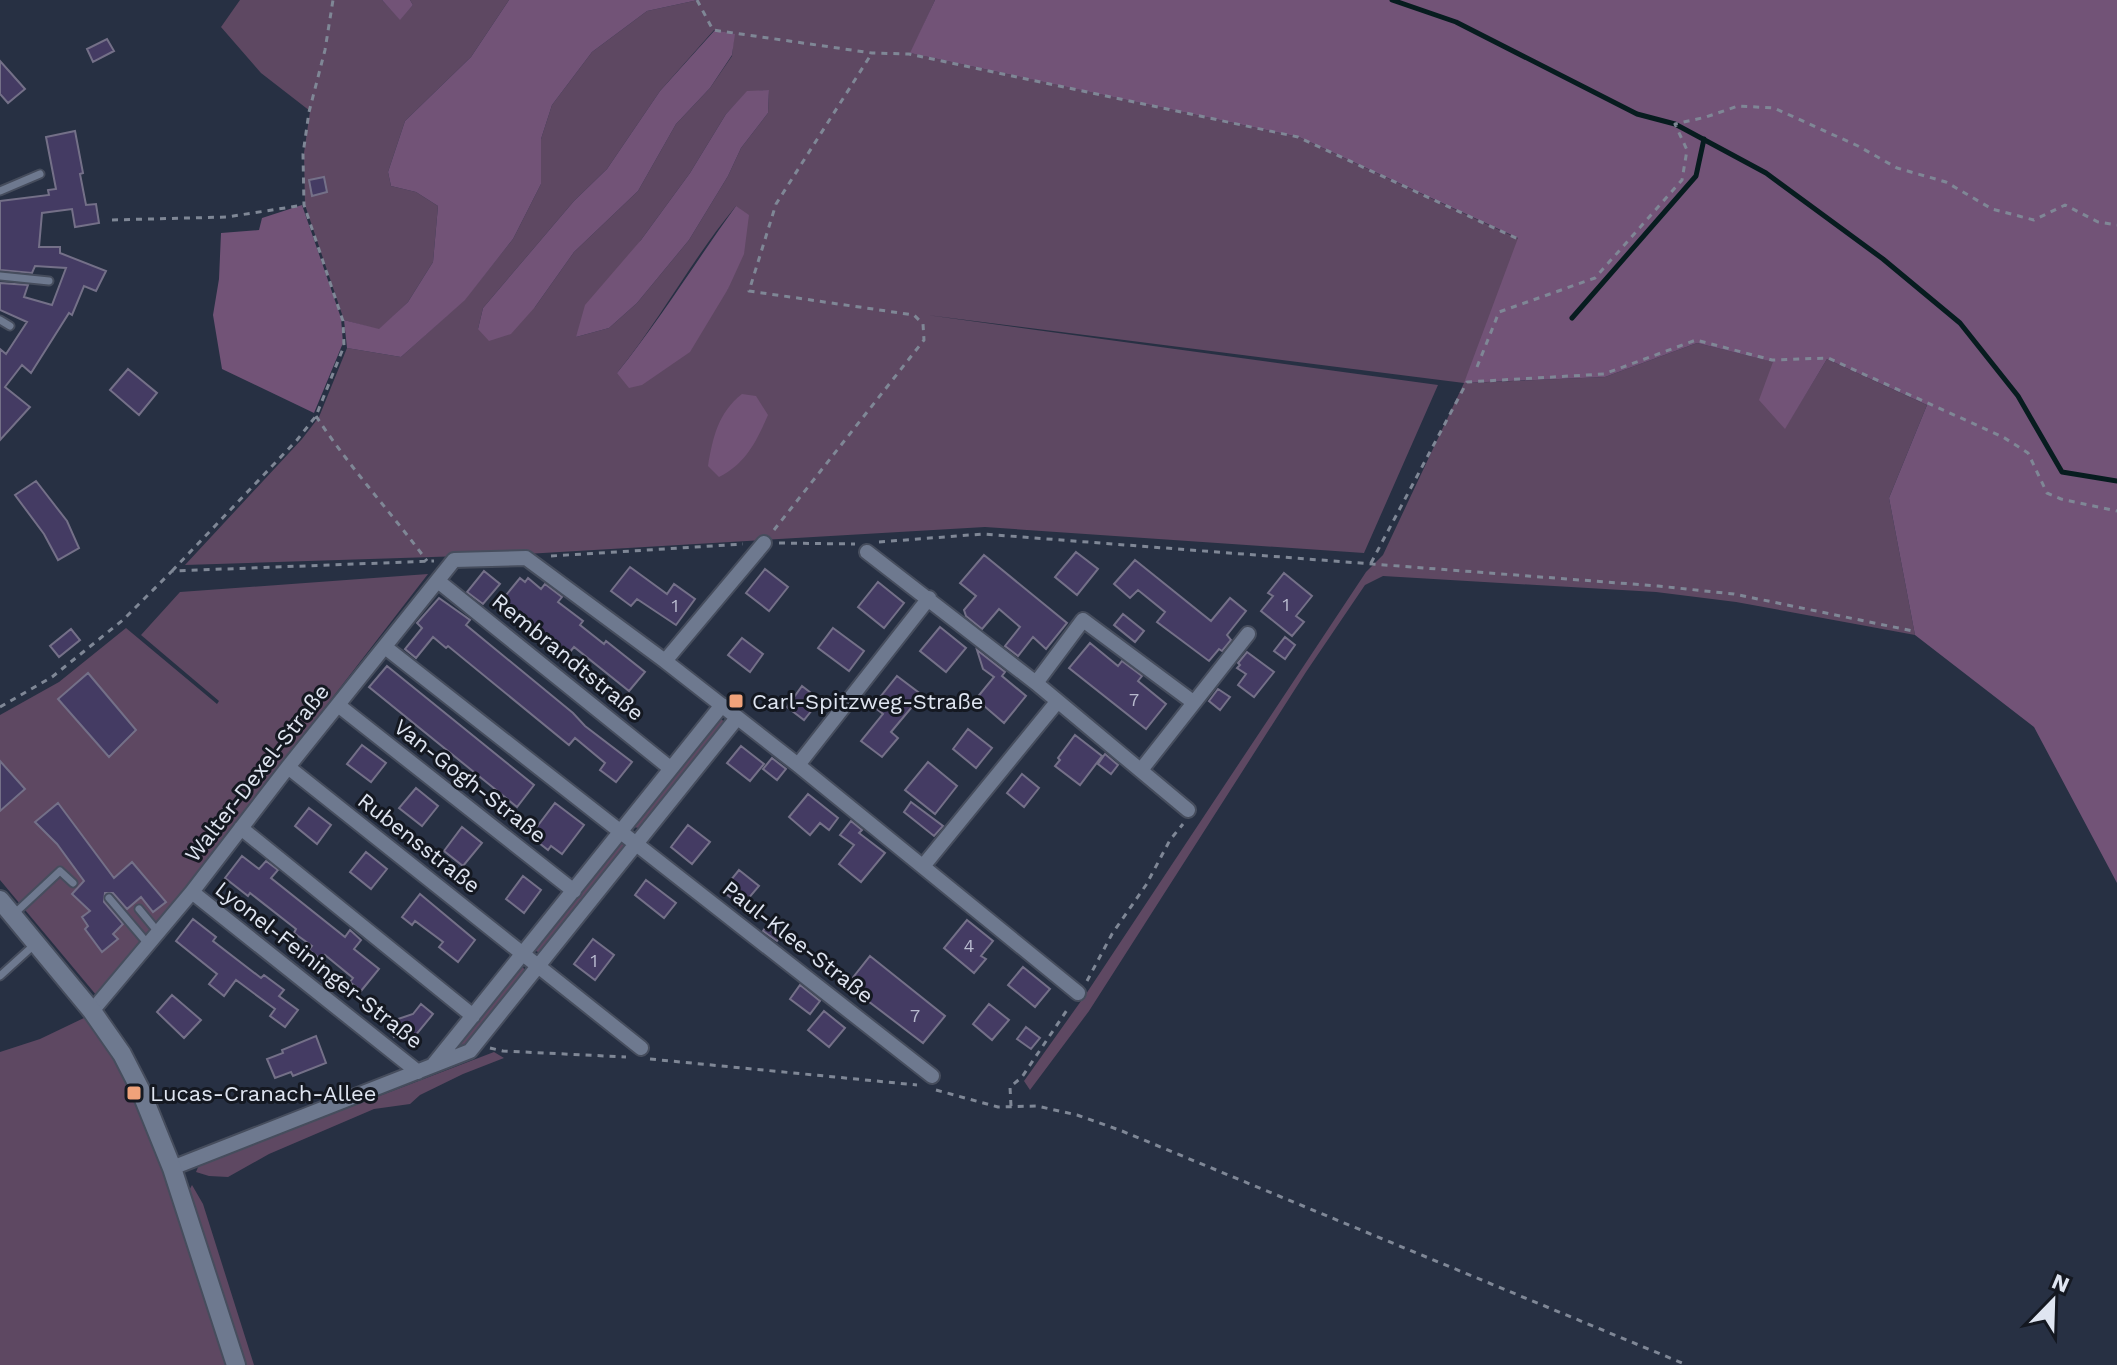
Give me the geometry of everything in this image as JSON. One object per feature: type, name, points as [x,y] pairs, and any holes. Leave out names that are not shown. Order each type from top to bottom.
[{"type":"street","points":[[665,661],[764,543]]},
{"type":"street","points":[[865,546],[1188,810]]},
{"type":"street","points":[[526,558],[722,705],[924,865],[1078,993]]},
{"type":"street","name":"Rembrandtstraße","points":[[454,560],[526,558]]},
{"type":"street","name":"Walter-Dexel-Straße","points":[[92,1011],[192,892],[454,560]]},
{"type":"street","name":"Rembrandtstraße","points":[[438,581],[670,768]]},
{"type":"street","points":[[798,765],[929,598]]},
{"type":"street","points":[[1036,683],[1083,620],[1193,702]]},
{"type":"street","points":[[1141,770],[1248,634]]},
{"type":"street","points":[[385,647],[637,843]]},
{"type":"street","points":[[924,865],[1057,702]]},
{"type":"street","name":"Van-Gogh-Straße","points":[[338,705],[574,891]]},
{"type":"street","points":[[433,1065],[722,705]]},
{"type":"street","points":[[172,1168],[470,1051],[737,718]]},
{"type":"street","name":"Rubensstraße","points":[[288,767],[524,953]]},
{"type":"street","points":[[241,828],[473,1016]]},
{"type":"street","name":"Paul-Klee-Straße","points":[[637,843],[930,1082]]},
{"type":"street","name":"Lyonel-Feininger-Straße","points":[[192,892],[418,1072]]},
{"type":"street","points":[[0,900],[92,1011],[122,1054],[140,1089],[172,1168],[236,1365]]},
{"type":"street","points":[[524,953],[638,1054]]},
{"type":"lane","points":[[0,191],[40,174]]},
{"type":"lane","points":[[0,276],[49,281]]},
{"type":"lane","points":[[0,320],[10,326]]},
{"type":"lane","points":[[13,915],[60,871],[73,883]]},
{"type":"lane","points":[[109,898],[148,944]]},
{"type":"lane","points":[[139,909],[158,932]]},
{"type":"lane","points":[[0,976],[36,943]]},
{"type":"path","points":[[0,707],[52,677],[123,620],[297,440],[316,416],[344,346],[343,321],[304,205],[303,154],[333,0]]},
{"type":"path","points":[[697,0],[713,30],[872,53],[909,54],[1298,137],[1518,239]]},
{"type":"path","points":[[764,543],[924,340],[923,324],[914,315],[749,291],[776,204],[872,53]]},
{"type":"path","points":[[1477,367],[1499,312],[1595,278],[1682,180],[1687,150],[1675,124],[1738,106],[1774,108],[1858,146],[1897,168],[1946,182],[1992,209],[2034,220],[2065,205],[2098,222],[2117,225]]},
{"type":"path","points":[[112,220],[227,217],[304,205]]},
{"type":"path","points":[[1371,563],[1467,382],[1604,374],[1696,340],[1772,360],[1828,358],[2003,437],[2028,453],[2047,493],[2117,511]]},
{"type":"path","points":[[316,416],[346,461],[401,525],[427,561]]},
{"type":"path","points":[[526,558],[764,543],[865,546],[983,534],[1734,594],[1913,631]]},
{"type":"path","points":[[172,571],[454,560]]},
{"type":"path","points":[[1011,1106],[1010,1087],[1022,1077],[1078,993],[1112,934],[1146,885],[1170,840],[1185,822],[1188,810]]},
{"type":"path","points":[[470,1051],[487,1047],[503,1051],[638,1054],[919,1085]]},
{"type":"path","points":[[930,1082],[975,1103],[998,1107],[1037,1106],[1077,1115],[1122,1131],[1687,1365]]},
{"type":"shaded area","points":[[240,0],[382,0],[400,19],[413,5],[410,0],[509,0],[471,57],[405,121],[388,172],[391,186],[416,192],[438,206],[433,262],[408,302],[379,330],[344,320],[305,205],[304,153],[310,111],[261,73],[221,27]]},
{"type":"shaded area","points":[[382,0],[410,0],[413,5],[400,20]]},
{"type":"shaded area","points":[[509,0],[698,0],[647,11],[592,52],[552,105],[541,139],[541,184],[513,239],[465,300],[401,357],[347,348],[344,320],[379,329],[408,302],[433,262],[438,206],[416,192],[391,186],[388,172],[405,121],[471,57]]},
{"type":"shaded area","points":[[698,0],[935,0],[911,53],[1299,137],[1519,239],[1465,383],[1605,377],[1697,343],[1774,362],[1785,428],[1827,359],[1927,405],[1889,498],[1915,635],[1736,602],[1656,592],[1383,576],[1365,585],[1089,1011],[1030,1090],[1024,1081],[1086,994],[1366,572],[1383,555],[1464,383],[927,315],[1438,385],[1364,553],[985,527],[526,554],[185,565],[319,417],[347,348],[401,357],[465,299],[513,239],[541,184],[541,139],[552,105],[592,52],[647,11]],"holes":[[[714,30],[734,34],[732,56],[710,88],[676,124],[638,191],[574,252],[535,307],[478,329],[483,308],[574,201],[607,169],[660,91]],[[769,90],[768,113],[741,148],[728,176],[689,240],[637,303],[609,328],[576,337],[690,173],[726,114],[747,92]],[[736,206],[728,289],[617,373]]]},
{"type":"shaded area","points":[[935,0],[2117,0],[2117,883],[2034,727],[1915,635],[1889,498],[1927,405],[1827,359],[1785,429],[1759,400],[1773,362],[1697,343],[1605,377],[1464,383],[1518,238],[1299,137],[910,53]]},
{"type":"shaded area","points":[[715,30],[735,34],[732,55],[710,88],[676,124],[638,191],[574,252],[535,307],[511,334],[489,341],[478,329],[483,308],[574,201],[607,169],[660,91]]},
{"type":"shaded area","points":[[769,90],[768,113],[741,148],[728,176],[689,240],[637,303],[609,328],[576,337],[585,305],[641,240],[690,173],[726,114],[747,91]]},
{"type":"shaded area","points":[[302,205],[341,318],[343,343],[314,413],[222,369],[213,315],[219,279],[221,233],[259,230],[262,218]]},
{"type":"shaded area","points":[[736,206],[749,215],[744,254],[728,289],[690,352],[642,385],[629,388],[617,373]]},
{"type":"shaded area","points":[[742,394],[756,396],[768,415],[749,451],[719,477],[708,466],[715,435],[727,409]]},
{"type":"shaded area","points":[[428,574],[159,922],[97,996],[0,880],[0,715],[59,682],[126,628],[217,704],[219,701],[141,635],[180,592]]},
{"type":"shaded area","points":[[721,719],[727,724],[653,815],[639,828],[633,827],[702,736]]},
{"type":"shaded area","points":[[620,842],[628,844],[540,953],[534,950]]},
{"type":"shaded area","points":[[523,967],[526,973],[470,1044],[449,1052]]},
{"type":"shaded area","points":[[86,1017],[116,1058],[131,1090],[162,1169],[229,1365],[0,1365],[0,1052],[40,1039]]},
{"type":"shaded area","points":[[494,1052],[504,1058],[420,1095],[410,1104],[374,1109],[269,1154],[228,1177],[196,1172],[199,1165]]},
{"type":"shaded area","points":[[192,1185],[203,1204],[254,1365],[244,1365],[187,1194]]},
{"type":"building","points":[[107,39],[114,51],[93,62],[87,49]]},
{"type":"building","points":[[0,61],[25,89],[8,103],[0,94]]},
{"type":"building","points":[[75,131],[86,205],[96,204],[99,223],[75,227],[72,209],[42,213],[39,247],[60,247],[60,253],[106,271],[96,291],[84,286],[72,315],[69,313],[31,373],[22,365],[5,387],[30,407],[0,440],[0,349],[6,354],[27,322],[0,310],[0,283],[28,285],[24,297],[52,305],[66,268],[35,266],[32,273],[0,270],[0,201],[49,195],[48,190],[56,189],[46,137]]},
{"type":"building","points":[[324,177],[327,192],[312,196],[309,180]]},
{"type":"building","points":[[128,369],[157,393],[139,415],[110,390]]},
{"type":"building","points":[[36,481],[67,521],[79,548],[58,560],[44,534],[15,495]]},
{"type":"building","points":[[1076,552],[1098,569],[1077,595],[1055,577]]},
{"type":"building","points":[[984,555],[1067,623],[1046,649],[1033,637],[1018,656],[1005,646],[1020,627],[999,609],[982,629],[966,616],[964,610],[976,596],[960,583]]},
{"type":"building","points":[[1135,560],[1211,621],[1230,598],[1246,611],[1227,635],[1231,640],[1222,651],[1219,649],[1209,661],[1157,622],[1165,612],[1138,590],[1130,598],[1114,584]]},
{"type":"building","points":[[630,567],[667,594],[674,584],[695,599],[676,625],[637,599],[631,606],[611,591]]},
{"type":"building","points":[[765,569],[788,587],[769,611],[746,593]]},
{"type":"building","points":[[484,571],[500,584],[483,604],[467,592]]},
{"type":"building","points":[[1284,573],[1312,596],[1296,616],[1304,622],[1292,636],[1261,611],[1273,596],[1268,593]]},
{"type":"building","points":[[520,578],[525,582],[528,578],[541,589],[545,584],[562,597],[558,602],[583,621],[580,625],[645,672],[629,691],[574,647],[569,653],[502,600]]},
{"type":"building","points":[[878,582],[904,603],[884,628],[858,607]]},
{"type":"building","points":[[439,598],[470,620],[466,625],[632,762],[616,782],[600,770],[605,763],[575,738],[569,745],[448,646],[446,648],[433,637],[416,658],[405,649],[422,628],[417,623]]},
{"type":"building","points":[[1123,614],[1144,631],[1135,642],[1114,625]]},
{"type":"building","points":[[940,627],[966,648],[946,672],[920,651]]},
{"type":"building","points":[[833,628],[864,651],[849,671],[818,648]]},
{"type":"building","points":[[71,629],[80,640],[59,657],[50,646]]},
{"type":"building","points":[[1285,637],[1295,645],[1285,659],[1274,651]]},
{"type":"building","points":[[742,638],[763,654],[750,672],[728,655]]},
{"type":"building","points":[[1090,643],[1118,666],[1122,661],[1142,676],[1138,681],[1166,704],[1146,729],[1069,668]]},
{"type":"building","points":[[977,650],[1005,672],[1002,676],[1026,696],[1004,723],[976,699],[994,677],[983,669]]},
{"type":"building","points":[[1247,652],[1274,672],[1254,697],[1238,685],[1246,674],[1237,668],[1238,663]]},
{"type":"building","points":[[387,666],[534,785],[517,807],[369,687]]},
{"type":"building","points":[[88,673],[136,730],[109,757],[58,699]]},
{"type":"building","points":[[897,676],[922,695],[891,732],[898,738],[882,757],[861,741],[883,714],[873,706]]},
{"type":"building","points":[[802,686],[820,700],[804,720],[787,707]]},
{"type":"building","points":[[1218,689],[1230,697],[1220,710],[1209,701]]},
{"type":"building","points":[[968,729],[992,748],[976,768],[953,749]]},
{"type":"building","points":[[1075,735],[1102,756],[1080,785],[1055,766]]},
{"type":"building","points":[[362,745],[386,763],[371,782],[347,764]]},
{"type":"building","points":[[741,746],[764,764],[750,781],[727,763]]},
{"type":"building","points":[[1105,754],[1118,765],[1111,774],[1098,764]]},
{"type":"building","points":[[772,758],[786,769],[777,780],[763,769]]},
{"type":"building","points":[[0,761],[25,789],[0,811]]},
{"type":"building","points":[[928,762],[957,786],[935,814],[905,790]]},
{"type":"building","points":[[1022,774],[1039,788],[1024,807],[1007,793]]},
{"type":"building","points":[[416,788],[438,806],[422,826],[399,808]]},
{"type":"building","points":[[808,794],[838,818],[829,830],[820,823],[810,835],[789,817]]},
{"type":"building","points":[[911,802],[943,826],[934,836],[904,812]]},
{"type":"building","points":[[58,803],[114,878],[132,862],[166,902],[153,912],[141,897],[127,909],[113,893],[105,893],[104,902],[123,924],[113,934],[118,939],[102,952],[85,929],[88,926],[82,917],[90,911],[72,894],[84,881],[57,844],[35,822]]},
{"type":"building","points":[[555,803],[584,825],[562,854],[551,846],[548,850],[534,839],[537,835],[533,832]]},
{"type":"building","points":[[309,808],[331,825],[317,844],[295,826]]},
{"type":"building","points":[[851,821],[862,830],[859,833],[885,853],[861,882],[839,864],[854,845],[840,835]]},
{"type":"building","points":[[688,825],[710,842],[692,864],[671,847]]},
{"type":"building","points":[[462,827],[482,843],[463,866],[444,851]]},
{"type":"building","points":[[366,852],[387,869],[371,889],[350,872]]},
{"type":"building","points":[[242,856],[259,869],[266,861],[278,870],[271,878],[345,937],[350,930],[361,940],[354,949],[379,969],[361,991],[350,982],[353,978],[325,955],[322,960],[309,950],[312,946],[294,933],[296,929],[250,893],[248,896],[225,878]]},
{"type":"building","points":[[739,870],[759,886],[742,906],[722,891]]},
{"type":"building","points":[[523,876],[541,890],[524,913],[506,899]]},
{"type":"building","points":[[646,880],[676,903],[664,918],[635,895]]},
{"type":"building","points":[[420,894],[475,940],[458,962],[439,947],[443,942],[415,921],[412,925],[402,917]]},
{"type":"building","points":[[193,919],[216,937],[213,941],[261,978],[264,975],[284,990],[279,996],[298,1010],[285,1027],[270,1016],[275,1009],[236,980],[224,996],[209,984],[217,974],[176,941]]},
{"type":"building","points":[[967,920],[993,941],[981,956],[986,959],[974,973],[944,948]]},
{"type":"building","points":[[770,921],[784,932],[777,941],[763,931]]},
{"type":"building","points":[[593,939],[614,955],[595,980],[574,964]]},
{"type":"building","points":[[870,956],[945,1016],[923,1043],[847,985]]},
{"type":"building","points":[[1023,967],[1050,989],[1035,1007],[1008,985]]},
{"type":"building","points":[[800,985],[820,1001],[810,1014],[790,999]]},
{"type":"building","points":[[172,995],[201,1020],[184,1038],[157,1012]]},
{"type":"building","points":[[421,1004],[433,1014],[415,1036],[409,1032],[394,1037],[389,1022],[413,1014]]},
{"type":"building","points":[[989,1004],[1009,1020],[992,1040],[973,1024]]},
{"type":"building","points":[[824,1011],[845,1028],[829,1047],[808,1030]]},
{"type":"building","points":[[1026,1027],[1040,1038],[1031,1049],[1017,1039]]},
{"type":"building","points":[[316,1036],[326,1063],[293,1076],[291,1072],[275,1078],[267,1059]]},
{"type":"waterway","points":[[1392,0],[1456,22],[1637,114],[1675,124],[1766,173],[1883,259],[1960,323],[2018,396],[2062,472],[2117,481]]},
{"type":"waterway","points":[[1572,318],[1696,176],[1704,139]]},
{"type":"place","name":"Carl-Spitzweg-Straße","points":[[736,701]]},
{"type":"place","name":"Lucas-Cranach-Allee","points":[[134,1093]]}]
